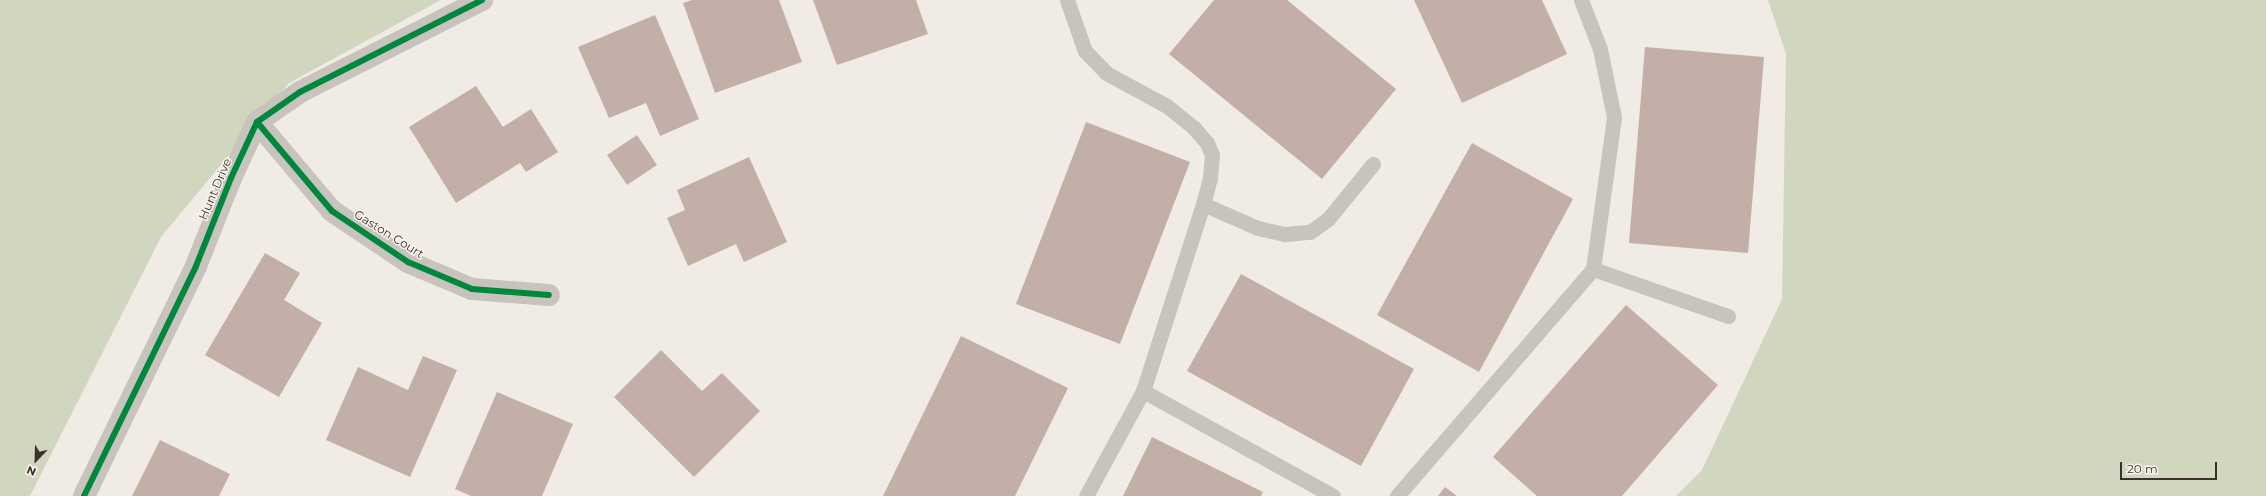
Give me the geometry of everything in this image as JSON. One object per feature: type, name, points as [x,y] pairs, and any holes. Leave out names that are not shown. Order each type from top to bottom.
[{"type":"street","points":[[257,122],[300,92],[482,0]]},
{"type":"street","name":"Gaston Court","points":[[257,122],[332,211],[408,262],[472,289],[549,295]]},
{"type":"street","name":"Hunt Drive","points":[[84,496],[196,266],[231,178],[257,122]]},
{"type":"lane","points":[[1067,0],[1085,52],[1106,73],[1167,106],[1194,128],[1207,143],[1212,155],[1211,170],[1203,204],[1143,391],[1086,496]]},
{"type":"lane","points":[[1397,496],[1593,269],[1614,117],[1600,49],[1581,0]]},
{"type":"lane","points":[[1203,204],[1258,228],[1285,234],[1310,232],[1328,219],[1372,164]]},
{"type":"lane","points":[[1593,269],[1728,316]]},
{"type":"lane","points":[[1143,391],[1333,496]]},
{"type":"green space","points":[[0,0],[441,0],[289,83],[161,237],[30,496],[0,496]]},
{"type":"green space","points":[[1768,0],[2266,0],[2266,496],[1676,496],[1702,470],[1782,299],[1786,54]]},
{"type":"building","points":[[692,0],[779,0],[802,62],[715,93],[683,3]]},
{"type":"building","points":[[813,0],[916,0],[928,34],[837,65]]},
{"type":"building","points":[[1214,0],[1287,0],[1396,89],[1322,179],[1169,54]]},
{"type":"building","points":[[1414,0],[1542,0],[1567,54],[1462,103]]},
{"type":"building","points":[[655,15],[699,119],[660,136],[646,103],[609,118],[578,47]]},
{"type":"building","points":[[1645,47],[1764,57],[1748,253],[1629,243]]},
{"type":"building","points":[[476,86],[503,127],[531,109],[558,152],[526,172],[520,163],[456,203],[409,127]]},
{"type":"building","points":[[1086,122],[1190,162],[1120,344],[1016,304]]},
{"type":"building","points":[[637,135],[657,165],[627,185],[607,155]]},
{"type":"building","points":[[1472,143],[1573,199],[1479,372],[1377,315]]},
{"type":"building","points":[[749,157],[787,242],[744,262],[736,244],[688,266],[667,218],[685,210],[677,190]]},
{"type":"building","points":[[265,253],[300,273],[284,300],[322,323],[279,397],[205,355]]},
{"type":"building","points":[[1241,274],[1414,369],[1361,466],[1187,371]]},
{"type":"building","points":[[1626,305],[1718,385],[1622,496],[1537,496],[1493,457]]},
{"type":"building","points":[[961,336],[1068,388],[1015,496],[883,496]]},
{"type":"building","points":[[661,350],[702,391],[722,373],[760,411],[694,477],[614,397]]},
{"type":"building","points":[[423,356],[457,370],[410,477],[326,440],[358,367],[408,390]]},
{"type":"building","points":[[497,392],[573,424],[542,496],[471,496],[455,489]]},
{"type":"building","points":[[1152,437],[1263,492],[1261,496],[1123,496]]},
{"type":"building","points":[[160,440],[230,474],[219,496],[132,496]]},
{"type":"building","points":[[1445,487],[1457,496],[1438,496]]},
{"type":"cycle path","points":[[84,496],[196,266],[231,178],[257,122],[300,92],[482,0]]},
{"type":"cycle path","points":[[257,122],[332,211],[408,262],[472,289],[549,295]]}]
